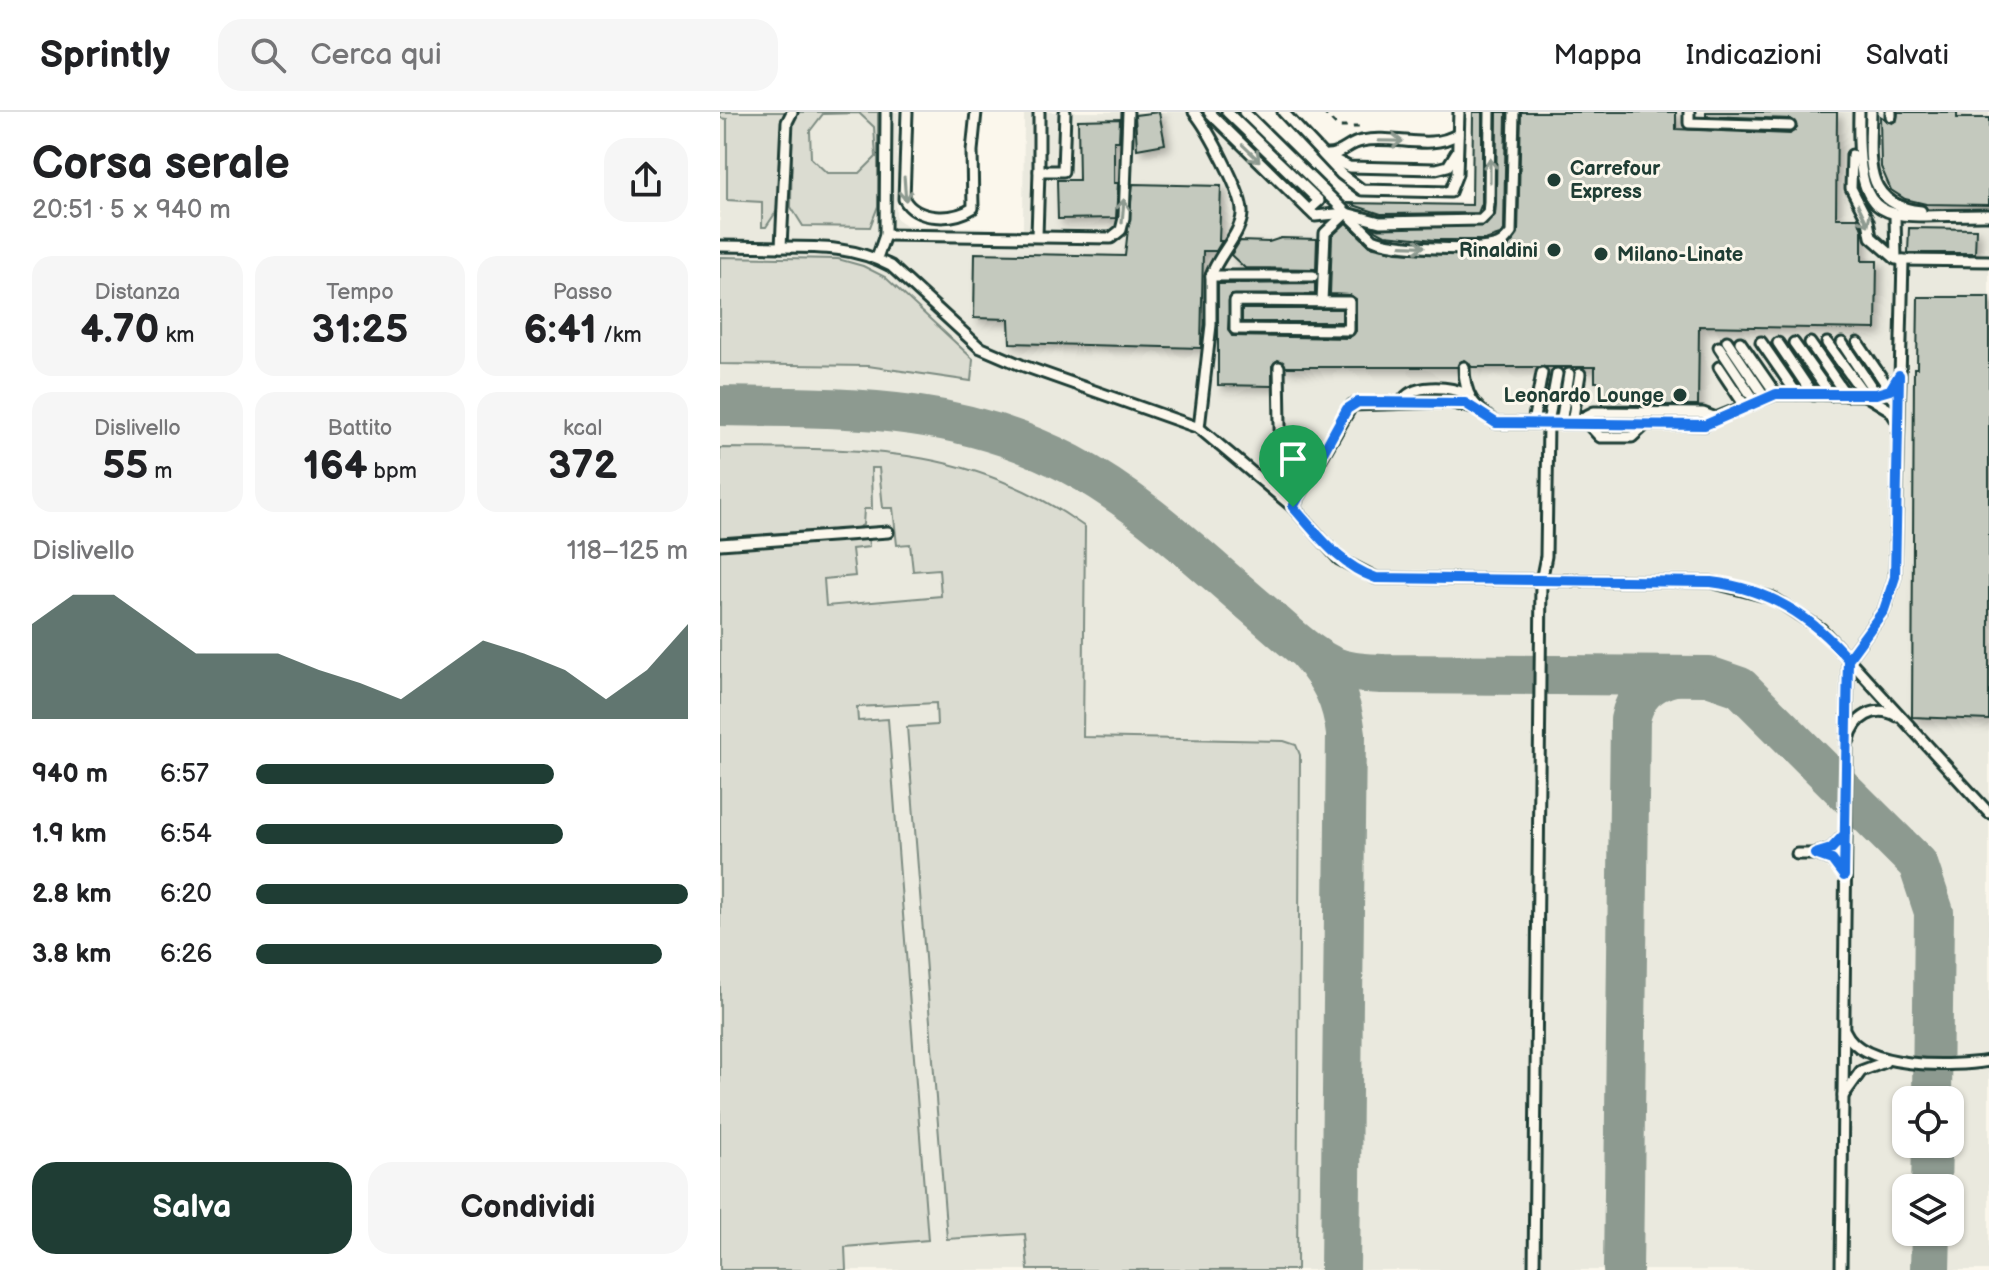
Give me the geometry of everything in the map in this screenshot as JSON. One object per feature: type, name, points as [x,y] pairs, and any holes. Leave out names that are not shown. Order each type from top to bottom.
[{"type":"lane","points":[[781,247],[787,122],[792,112]]},
{"type":"lane","points":[[877,258],[885,235],[886,112]]},
{"type":"lane","points":[[907,112],[904,199],[910,209],[920,215],[962,215],[973,208],[972,151],[976,112]]},
{"type":"lane","points":[[1037,236],[1039,112]]},
{"type":"lane","points":[[1039,171],[1063,171],[1065,112]]},
{"type":"lane","points":[[885,235],[1111,238],[1121,230],[1128,112]]},
{"type":"lane","points":[[1194,112],[1238,193],[1243,213],[1238,230],[1218,256],[1211,276],[1211,325],[1199,428]]},
{"type":"lane","points":[[1209,112],[1315,216],[1346,213],[1380,222],[1481,220],[1488,213],[1489,203],[1490,112]]},
{"type":"lane","points":[[1227,112],[1319,201],[1309,210]]},
{"type":"lane","points":[[1244,112],[1373,239],[1398,246],[1495,246],[1504,242],[1514,223],[1514,112]]},
{"type":"lane","points":[[1283,112],[1327,155],[1341,174],[1362,190],[1441,194],[1450,192],[1455,185],[1459,112]]},
{"type":"lane","points":[[1689,112],[1689,123],[1790,126]]},
{"type":"lane","points":[[1856,112],[1858,163],[1867,195],[1878,207],[1895,216],[1989,215]]},
{"type":"lane","points":[[1856,112],[1851,188],[1868,221],[1871,237],[1900,260],[1989,261]]},
{"type":"lane","points":[[1871,112],[1873,178],[1883,197],[1899,208],[1968,215]]},
{"type":"lane","points":[[1327,155],[1338,155],[1362,140],[1442,142],[1458,134]]},
{"type":"lane","points":[[1327,155],[1349,167],[1436,169],[1448,166],[1458,150]]},
{"type":"lane","points":[[1322,302],[1322,246],[1325,233],[1346,213]]},
{"type":"lane","points":[[1841,1270],[1848,659],[1884,610],[1895,577],[1900,260],[1895,216]]},
{"type":"lane","points":[[720,246],[837,247],[877,258],[891,266],[979,347],[1199,428],[1293,507],[1339,559],[1356,571],[1376,578],[1733,585],[1773,598],[1798,611],[1821,629],[1989,813]]},
{"type":"lane","points":[[1211,276],[1313,276]]},
{"type":"lane","points":[[1235,301],[1322,302],[1349,302],[1349,330],[1235,329],[1235,301]]},
{"type":"lane","points":[[1740,342],[1766,397]]},
{"type":"lane","points":[[1761,342],[1797,394]]},
{"type":"lane","points":[[1778,343],[1813,395]]},
{"type":"lane","points":[[1794,343],[1831,395]]},
{"type":"lane","points":[[1810,343],[1846,395]]},
{"type":"lane","points":[[1827,343],[1865,395],[1890,410],[1898,425]]},
{"type":"lane","points":[[1842,343],[1876,394]]},
{"type":"lane","points":[[1858,343],[1890,390]]},
{"type":"lane","points":[[1723,344],[1766,397]]},
{"type":"lane","points":[[1273,489],[1281,481],[1279,367]]},
{"type":"lane","points":[[1464,367],[1466,394]]},
{"type":"lane","points":[[1719,367],[1745,406]]},
{"type":"lane","points":[[1533,423],[1542,373]]},
{"type":"lane","points":[[1534,1270],[1541,581],[1546,556],[1548,423],[1557,374]]},
{"type":"lane","points":[[1566,423],[1569,374]]},
{"type":"lane","points":[[1566,423],[1580,374]]},
{"type":"lane","points":[[1402,402],[1406,394],[1414,389],[1456,389],[1466,394],[1477,409],[1496,423],[1588,424],[1600,437],[1632,437],[1646,424],[1705,425],[1766,397],[1876,394],[1890,390],[1899,375]]},
{"type":"lane","points":[[1293,507],[1347,409],[1358,402],[1449,402],[1477,409]]},
{"type":"lane","points":[[1566,423],[1594,412],[1703,413],[1716,418]]},
{"type":"lane","points":[[720,544],[888,532]]},
{"type":"lane","points":[[1846,755],[1850,734],[1864,715],[1892,713],[1905,720]]},
{"type":"lane","points":[[1797,854],[1815,854],[1831,849],[1845,834]]},
{"type":"lane","points":[[1815,854],[1832,860],[1844,876]]},
{"type":"lane","points":[[1843,1020],[1845,1035],[1875,1059],[1989,1063]]},
{"type":"lane","points":[[1842,1103],[1845,1090],[1861,1071],[1890,1061]]},
{"type":"path","points":[[1323,112],[1338,127],[1362,127]]},
{"type":"shaded area","points":[[720,112],[898,112],[896,218],[906,225],[1023,229],[1024,112],[1205,112],[1289,197],[1317,173],[1347,203],[1471,205],[1473,112],[1989,112],[1989,1270],[720,1270]]},
{"type":"shaded area","points":[[720,112],[786,112],[778,209],[766,227],[762,227],[762,202],[727,200],[727,119],[720,118]]},
{"type":"shaded area","points":[[799,112],[878,112],[878,206],[870,227],[803,226],[791,207],[792,127]],"holes":[[[859,113],[874,127],[876,157],[860,173],[827,173],[811,158],[810,131],[823,114]]]},
{"type":"shaded area","points":[[720,257],[838,259],[863,266],[885,277],[973,359],[971,381],[868,366],[720,364]]},
{"type":"shaded area","points":[[720,448],[818,449],[910,456],[954,465],[998,479],[1042,500],[1085,527],[1083,737],[1284,741],[1296,745],[1300,755],[1297,1270],[1028,1270],[1025,1234],[947,1239],[907,727],[937,725],[936,703],[857,707],[858,721],[888,719],[928,1240],[845,1247],[846,1270],[720,1270],[720,548],[868,536],[869,547],[852,549],[855,576],[824,579],[826,606],[941,596],[939,569],[913,571],[910,544],[897,545],[893,508],[883,508],[879,468],[871,468],[872,509],[864,509],[863,525],[852,531],[720,541]]},
{"type":"building","points":[[1159,112],[1165,144],[1137,149],[1135,115]]},
{"type":"building","points":[[1473,112],[1482,112],[1482,203],[1478,213],[1381,214],[1347,203],[1472,205]]},
{"type":"building","points":[[1497,112],[1506,112],[1504,230],[1500,235],[1485,240],[1435,240],[1385,235],[1372,228],[1486,225],[1495,215]]},
{"type":"building","name":"Milano-Linate","points":[[1521,112],[1676,112],[1676,129],[1790,134],[1797,127],[1791,119],[1706,116],[1706,112],[1837,112],[1836,218],[1858,218],[1862,230],[1862,261],[1877,261],[1876,329],[1699,326],[1698,405],[1602,405],[1602,382],[1595,382],[1595,367],[1472,367],[1464,360],[1457,367],[1286,367],[1278,360],[1272,366],[1272,386],[1218,385],[1218,284],[1315,283],[1315,294],[1231,295],[1228,329],[1232,336],[1349,338],[1356,331],[1356,299],[1350,295],[1330,294],[1332,236],[1346,223],[1370,246],[1397,252],[1472,256],[1508,247],[1518,233]]},
{"type":"building","points":[[1898,112],[1957,112],[1957,118],[1989,118],[1989,205],[1926,204],[1905,199],[1891,190],[1881,167],[1880,116],[1892,123],[1897,120]]},
{"type":"building","points":[[1120,119],[1119,141],[1114,141],[1114,183],[1118,183],[1116,218],[1058,219],[1057,180],[1079,180],[1078,120]]},
{"type":"building","points":[[1133,184],[1221,186],[1219,241],[1222,241],[1216,251],[1203,251],[1201,348],[1010,343],[1009,319],[974,318],[975,253],[1125,256]]},
{"type":"building","points":[[1909,228],[1976,229],[1975,253],[1908,253]]},
{"type":"building","points":[[1281,238],[1317,239],[1316,269],[1245,268],[1231,255],[1240,241],[1269,242]]},
{"type":"building","points":[[1918,297],[1989,297],[1989,720],[1912,717],[1914,368],[1917,368]]},
{"type":"building","points":[[1242,309],[1342,309],[1342,322],[1242,322]]},
{"type":"taxiway","points":[[720,406],[811,407],[899,413],[985,430],[1027,444],[1070,464],[1120,495],[1168,531],[1302,647],[1320,660],[1343,670],[1384,674],[1708,676],[1740,687],[1918,864],[1934,912],[1932,1086]]},
{"type":"taxiway","points":[[1309,653],[1334,690],[1342,710],[1346,734],[1340,1270]]},
{"type":"taxiway","points":[[1623,1270],[1630,720],[1635,703],[1644,691],[1674,676]]},
{"type":"taxiway","points":[[1931,1174],[1932,1158]]},
{"type":"taxiway","points":[[1930,1270],[1931,1246]]},
{"type":"place","name":"Carrefour Express","points":[[1554,180]]},
{"type":"place","name":"Rinaldini","points":[[1554,250]]},
{"type":"place","name":"Milano-Linate","points":[[1601,254]]},
{"type":"place","name":"Leonardo Lounge","points":[[1680,395]]},
{"type":"route","points":[[1293,507],[1339,559],[1356,571],[1376,578],[1711,582],[1751,590],[1805,616],[1848,659],[1846,755],[1845,834],[1844,876],[1832,860],[1815,854],[1831,849],[1845,834],[1848,659],[1884,610],[1895,577],[1899,375],[1890,390],[1876,394],[1776,394],[1705,425],[1496,423],[1465,403],[1358,402],[1347,409],[1293,507]]}]
